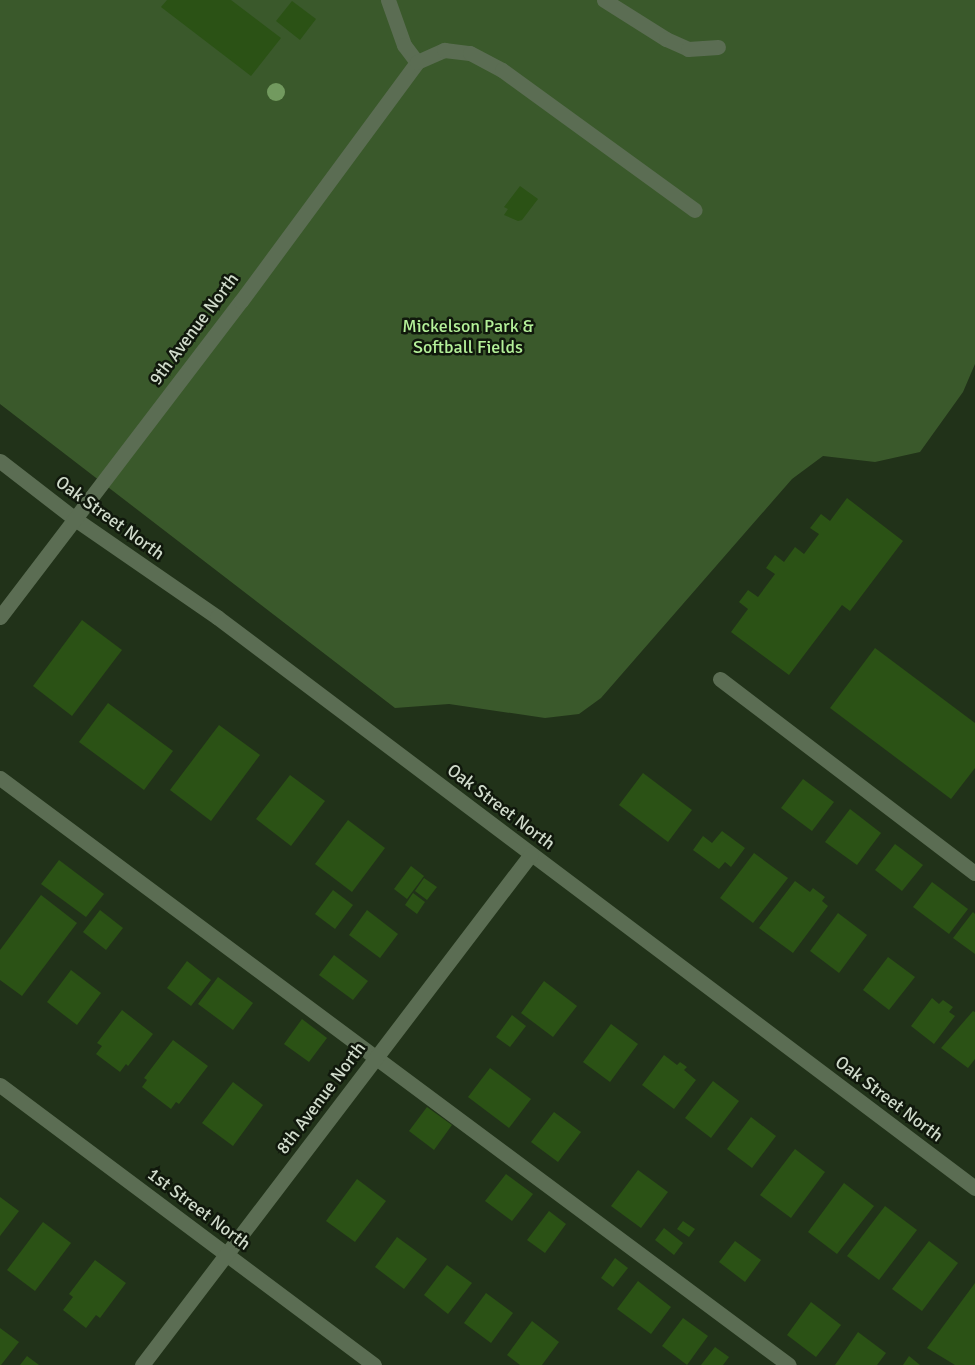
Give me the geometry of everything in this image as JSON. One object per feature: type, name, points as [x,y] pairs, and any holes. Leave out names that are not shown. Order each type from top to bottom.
[{"type":"street","points":[[388,0],[404,45],[417,62],[444,50],[470,53],[502,70],[695,210]]},
{"type":"street","points":[[604,0],[666,39],[688,49],[718,47]]},
{"type":"street","name":"9th Avenue North","points":[[0,617],[417,62]]},
{"type":"street","name":"Oak Street North","points":[[0,461],[75,519],[217,617],[975,1188]]},
{"type":"street","points":[[720,679],[975,873]]},
{"type":"street","points":[[0,778],[789,1365]]},
{"type":"street","name":"8th Avenue North","points":[[142,1365],[531,854]]},
{"type":"street","name":"1st Street North","points":[[0,1085],[374,1365]]},
{"type":"green space","name":"Mickelson Park & Softball Fields","points":[[0,0],[975,0],[975,364],[963,392],[920,452],[875,462],[823,456],[792,479],[601,698],[579,714],[545,718],[449,704],[395,708],[0,404]]},
{"type":"building","points":[[167,0],[231,0],[281,38],[251,76],[161,7]]},
{"type":"building","points":[[292,1],[316,19],[300,40],[276,21]]},
{"type":"building","points":[[520,186],[538,199],[522,220],[518,221],[504,215],[508,209],[504,207]]},
{"type":"building","points":[[847,498],[903,541],[850,611],[842,605],[789,675],[731,632],[748,609],[739,602],[748,590],[758,597],[775,574],[766,568],[775,555],[784,562],[795,547],[804,554],[819,534],[810,528],[821,514],[830,521]]},
{"type":"building","points":[[82,620],[122,650],[72,716],[33,686]]},
{"type":"building","points":[[875,648],[975,723],[975,768],[951,799],[830,708]]},
{"type":"building","points":[[108,703],[173,751],[144,790],[79,742]]},
{"type":"building","points":[[219,725],[260,755],[211,821],[170,790]]},
{"type":"building","points":[[643,773],[692,810],[668,842],[619,805]]},
{"type":"building","points":[[290,775],[325,801],[291,846],[256,819]]},
{"type":"building","points":[[803,779],[834,802],[812,831],[781,808]]},
{"type":"building","points":[[850,809],[881,833],[857,865],[825,842]]},
{"type":"building","points":[[348,820],[385,848],[352,892],[315,864]]},
{"type":"building","points":[[722,831],[745,848],[731,867],[725,862],[719,869],[693,850],[703,836],[712,843]]},
{"type":"building","points":[[895,844],[923,865],[902,891],[875,870]]},
{"type":"building","points":[[754,853],[788,878],[753,923],[720,898]]},
{"type":"building","points":[[59,860],[104,894],[86,917],[41,884]]},
{"type":"building","points":[[411,866],[424,876],[407,899],[394,889]]},
{"type":"building","points":[[424,878],[437,887],[427,900],[415,891]]},
{"type":"building","points":[[795,881],[810,892],[813,888],[825,897],[822,901],[828,906],[793,953],[759,928]]},
{"type":"building","points":[[932,882],[968,909],[949,934],[913,907]]},
{"type":"building","points":[[333,890],[353,905],[335,929],[315,914]]},
{"type":"building","points":[[413,893],[425,902],[417,914],[405,905]]},
{"type":"building","points":[[41,895],[77,923],[22,996],[0,980],[0,950]]},
{"type":"building","points":[[100,910],[123,928],[106,950],[83,932]]},
{"type":"building","points":[[367,910],[398,934],[380,958],[349,935]]},
{"type":"building","points":[[973,912],[975,914],[975,954],[953,938]]},
{"type":"building","points":[[838,913],[867,935],[839,973],[810,951]]},
{"type":"building","points":[[334,955],[368,981],[353,1000],[319,975]]},
{"type":"building","points":[[888,957],[915,977],[889,1010],[863,990]]},
{"type":"building","points":[[187,961],[211,980],[191,1006],[167,988]]},
{"type":"building","points":[[71,970],[101,993],[77,1025],[47,1002]]},
{"type":"building","points":[[218,977],[253,1003],[233,1030],[198,1004]]},
{"type":"building","points":[[544,981],[577,1006],[553,1037],[521,1013]]},
{"type":"building","points":[[932,998],[939,1004],[943,1000],[953,1007],[949,1012],[955,1016],[934,1044],[911,1026]]},
{"type":"building","points":[[122,1010],[153,1034],[128,1066],[126,1064],[120,1072],[96,1054],[102,1046],[97,1043]]},
{"type":"building","points":[[973,1011],[975,1012],[975,1059],[968,1068],[941,1048]]},
{"type":"building","points":[[512,1015],[526,1026],[510,1047],[496,1037]]},
{"type":"building","points":[[302,1019],[327,1038],[309,1062],[284,1044]]},
{"type":"building","points":[[611,1024],[638,1044],[610,1082],[583,1062]]},
{"type":"building","points":[[173,1040],[208,1066],[179,1104],[176,1102],[171,1109],[142,1087],[147,1080],[144,1078]]},
{"type":"building","points":[[664,1055],[677,1065],[680,1062],[687,1067],[684,1070],[696,1080],[674,1109],[642,1085]]},
{"type":"building","points":[[490,1068],[531,1099],[509,1128],[468,1097]]},
{"type":"building","points":[[713,1081],[739,1101],[711,1138],[685,1118]]},
{"type":"building","points":[[233,1082],[263,1105],[233,1146],[202,1123]]},
{"type":"building","points":[[427,1107],[452,1125],[434,1150],[409,1131]]},
{"type":"building","points":[[554,1112],[581,1132],[558,1162],[531,1142]]},
{"type":"building","points":[[751,1117],[776,1136],[752,1168],[727,1149]]},
{"type":"building","points":[[795,1149],[825,1172],[791,1218],[760,1195]]},
{"type":"building","points":[[638,1170],[668,1192],[641,1228],[611,1206]]},
{"type":"building","points":[[506,1174],[533,1194],[512,1221],[485,1201]]},
{"type":"building","points":[[357,1179],[386,1201],[355,1242],[326,1221]]},
{"type":"building","points":[[844,1183],[874,1206],[837,1254],[808,1232]]},
{"type":"building","points":[[0,1197],[19,1211],[0,1236]]},
{"type":"building","points":[[885,1206],[917,1230],[879,1280],[847,1256]]},
{"type":"building","points":[[549,1211],[566,1224],[545,1253],[527,1240]]},
{"type":"building","points":[[683,1221],[695,1229],[689,1237],[677,1229]]},
{"type":"building","points":[[43,1222],[71,1243],[35,1291],[7,1270]]},
{"type":"building","points":[[664,1228],[683,1243],[674,1255],[655,1240]]},
{"type":"building","points":[[397,1237],[427,1259],[404,1289],[375,1267]]},
{"type":"building","points":[[735,1241],[761,1260],[745,1282],[719,1262]]},
{"type":"building","points":[[929,1241],[958,1263],[922,1311],[892,1289]]},
{"type":"building","points":[[615,1258],[628,1268],[613,1287],[601,1278]]},
{"type":"building","points":[[95,1260],[126,1283],[100,1318],[96,1315],[86,1328],[63,1310],[73,1297],[69,1294]]},
{"type":"building","points":[[447,1265],[472,1283],[448,1314],[424,1295]]},
{"type":"building","points":[[638,1281],[671,1307],[651,1334],[617,1309]]},
{"type":"building","points":[[975,1283],[975,1365],[955,1365],[927,1348]]},
{"type":"building","points":[[486,1293],[513,1313],[491,1343],[464,1323]]},
{"type":"building","points":[[811,1302],[841,1325],[816,1357],[787,1335]]},
{"type":"building","points":[[683,1318],[708,1336],[687,1365],[662,1346]]},
{"type":"building","points":[[532,1321],[559,1342],[542,1365],[520,1365],[507,1355]]},
{"type":"building","points":[[0,1328],[19,1342],[1,1365],[0,1365]]},
{"type":"building","points":[[858,1332],[886,1353],[877,1365],[835,1365]]},
{"type":"building","points":[[715,1347],[729,1357],[723,1365],[701,1365]]},
{"type":"building","points":[[27,1356],[39,1365],[20,1365]]},
{"type":"building","points":[[909,1356],[920,1365],[903,1365]]}]
